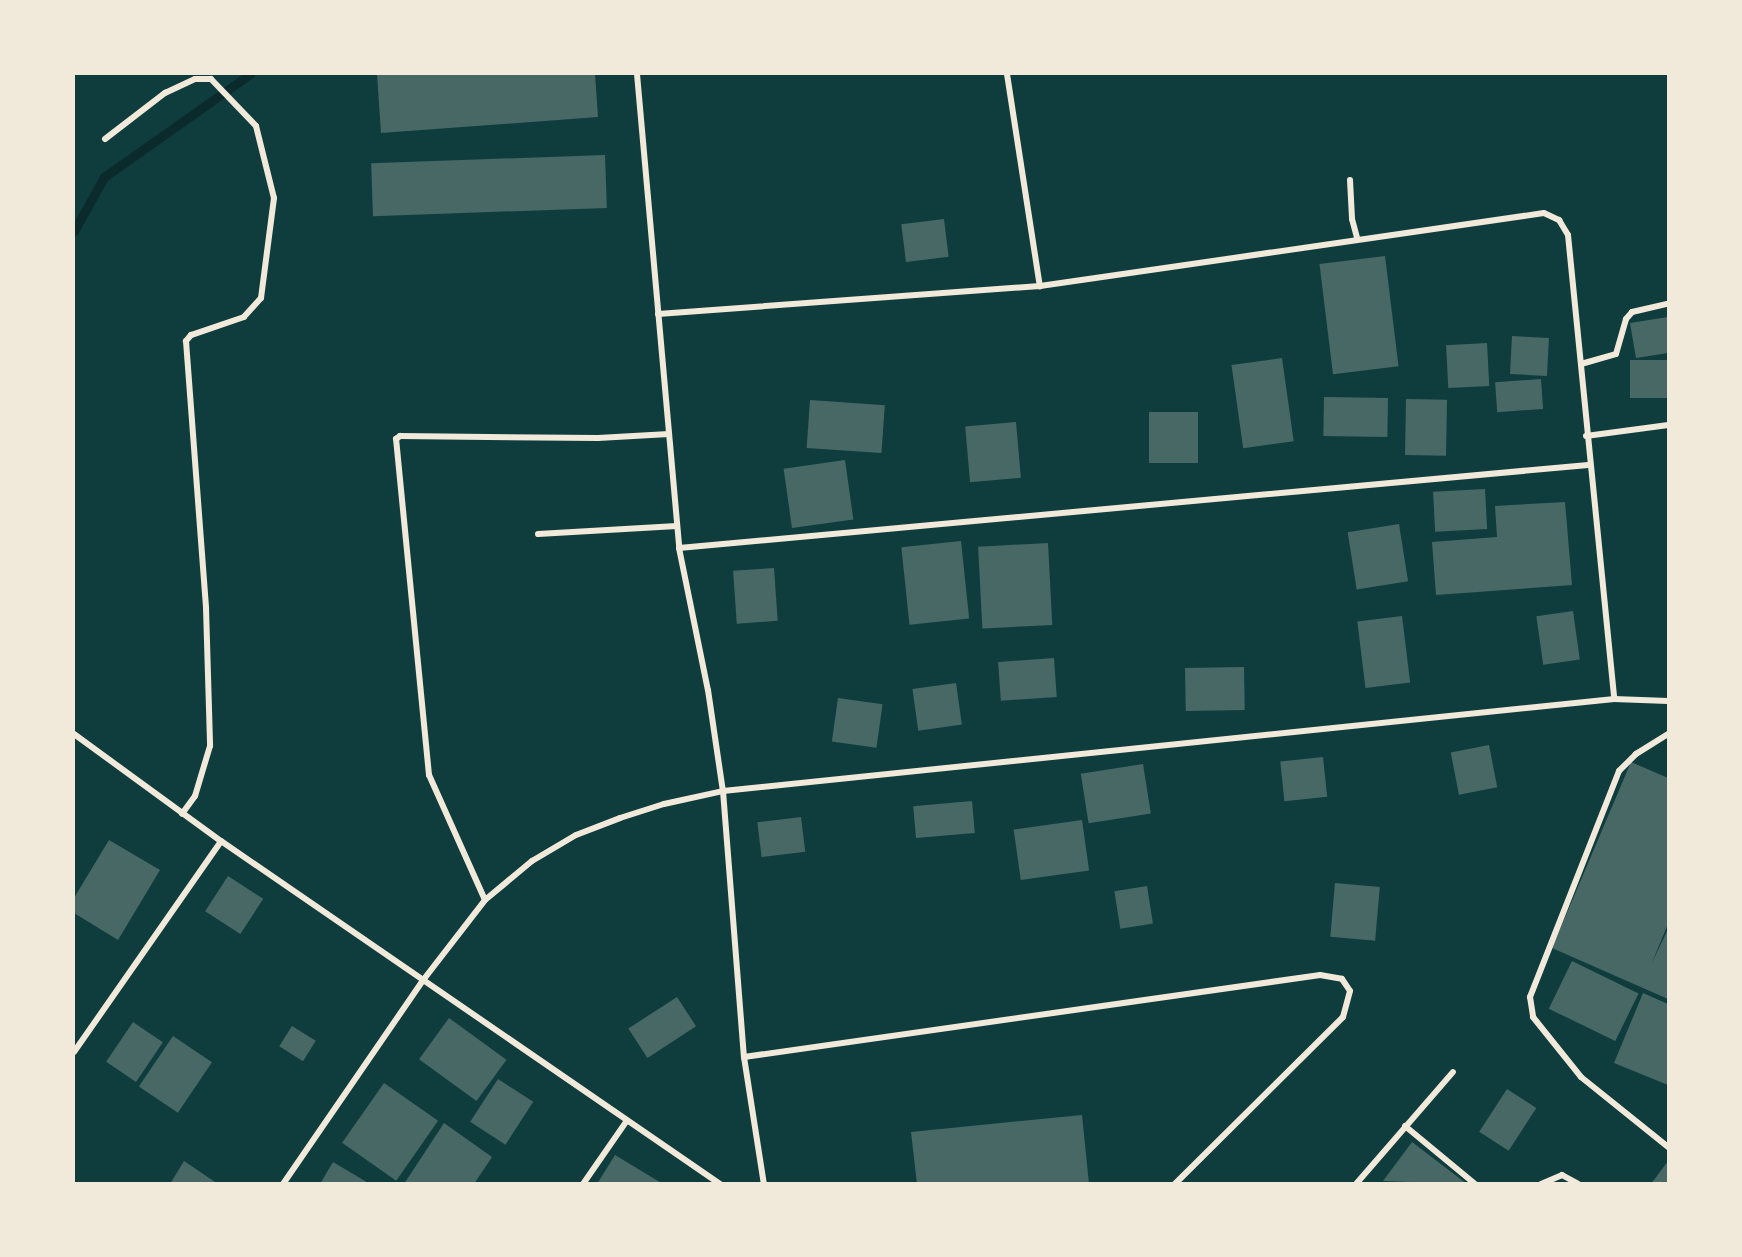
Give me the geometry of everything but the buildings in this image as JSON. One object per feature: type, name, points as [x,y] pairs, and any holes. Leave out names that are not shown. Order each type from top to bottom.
[{"type":"street","points":[[637,74],[679,548],[708,690],[723,791],[744,1057],[764,1184]]},
{"type":"street","points":[[1007,74],[1040,286]]},
{"type":"street","points":[[105,139],[165,93],[195,79],[211,80],[256,126],[274,198],[261,298],[244,317],[192,334],[186,341],[206,608],[210,746],[199,785],[182,814]]},
{"type":"street","points":[[1350,180],[1352,219],[1358,238]]},
{"type":"street","points":[[658,314],[1040,286],[1358,238],[1544,213],[1559,220],[1568,235],[1588,465],[1614,699]]},
{"type":"street","points":[[1581,364],[1616,354],[1626,320],[1632,312],[1668,304]]},
{"type":"street","points":[[1586,436],[1668,425]]},
{"type":"street","points":[[485,900],[429,775],[396,439],[400,436],[598,438],[669,434]]},
{"type":"street","points":[[679,548],[1588,465]]},
{"type":"street","points":[[538,534],[677,526]]},
{"type":"street","points":[[283,1184],[424,979],[485,900],[532,861],[576,835],[664,804],[723,791],[1614,699],[1668,700]]},
{"type":"street","points":[[74,734],[182,814],[424,979],[626,1122],[720,1184]]},
{"type":"street","points":[[1668,734],[1636,754],[1619,771],[1530,997],[1533,1017],[1581,1077],[1668,1147]]},
{"type":"street","points":[[74,1052],[221,841]]},
{"type":"street","points":[[744,1057],[1320,975],[1342,979],[1350,991],[1342,1017],[1175,1184]]},
{"type":"street","points":[[1356,1184],[1453,1072]]},
{"type":"street","points":[[583,1184],[626,1122]]},
{"type":"street","points":[[1405,1126],[1475,1184]]},
{"type":"street","points":[[1540,1184],[1562,1175],[1578,1184]]},
{"type":"waterway","points":[[74,231],[104,177],[250,74]]}]
